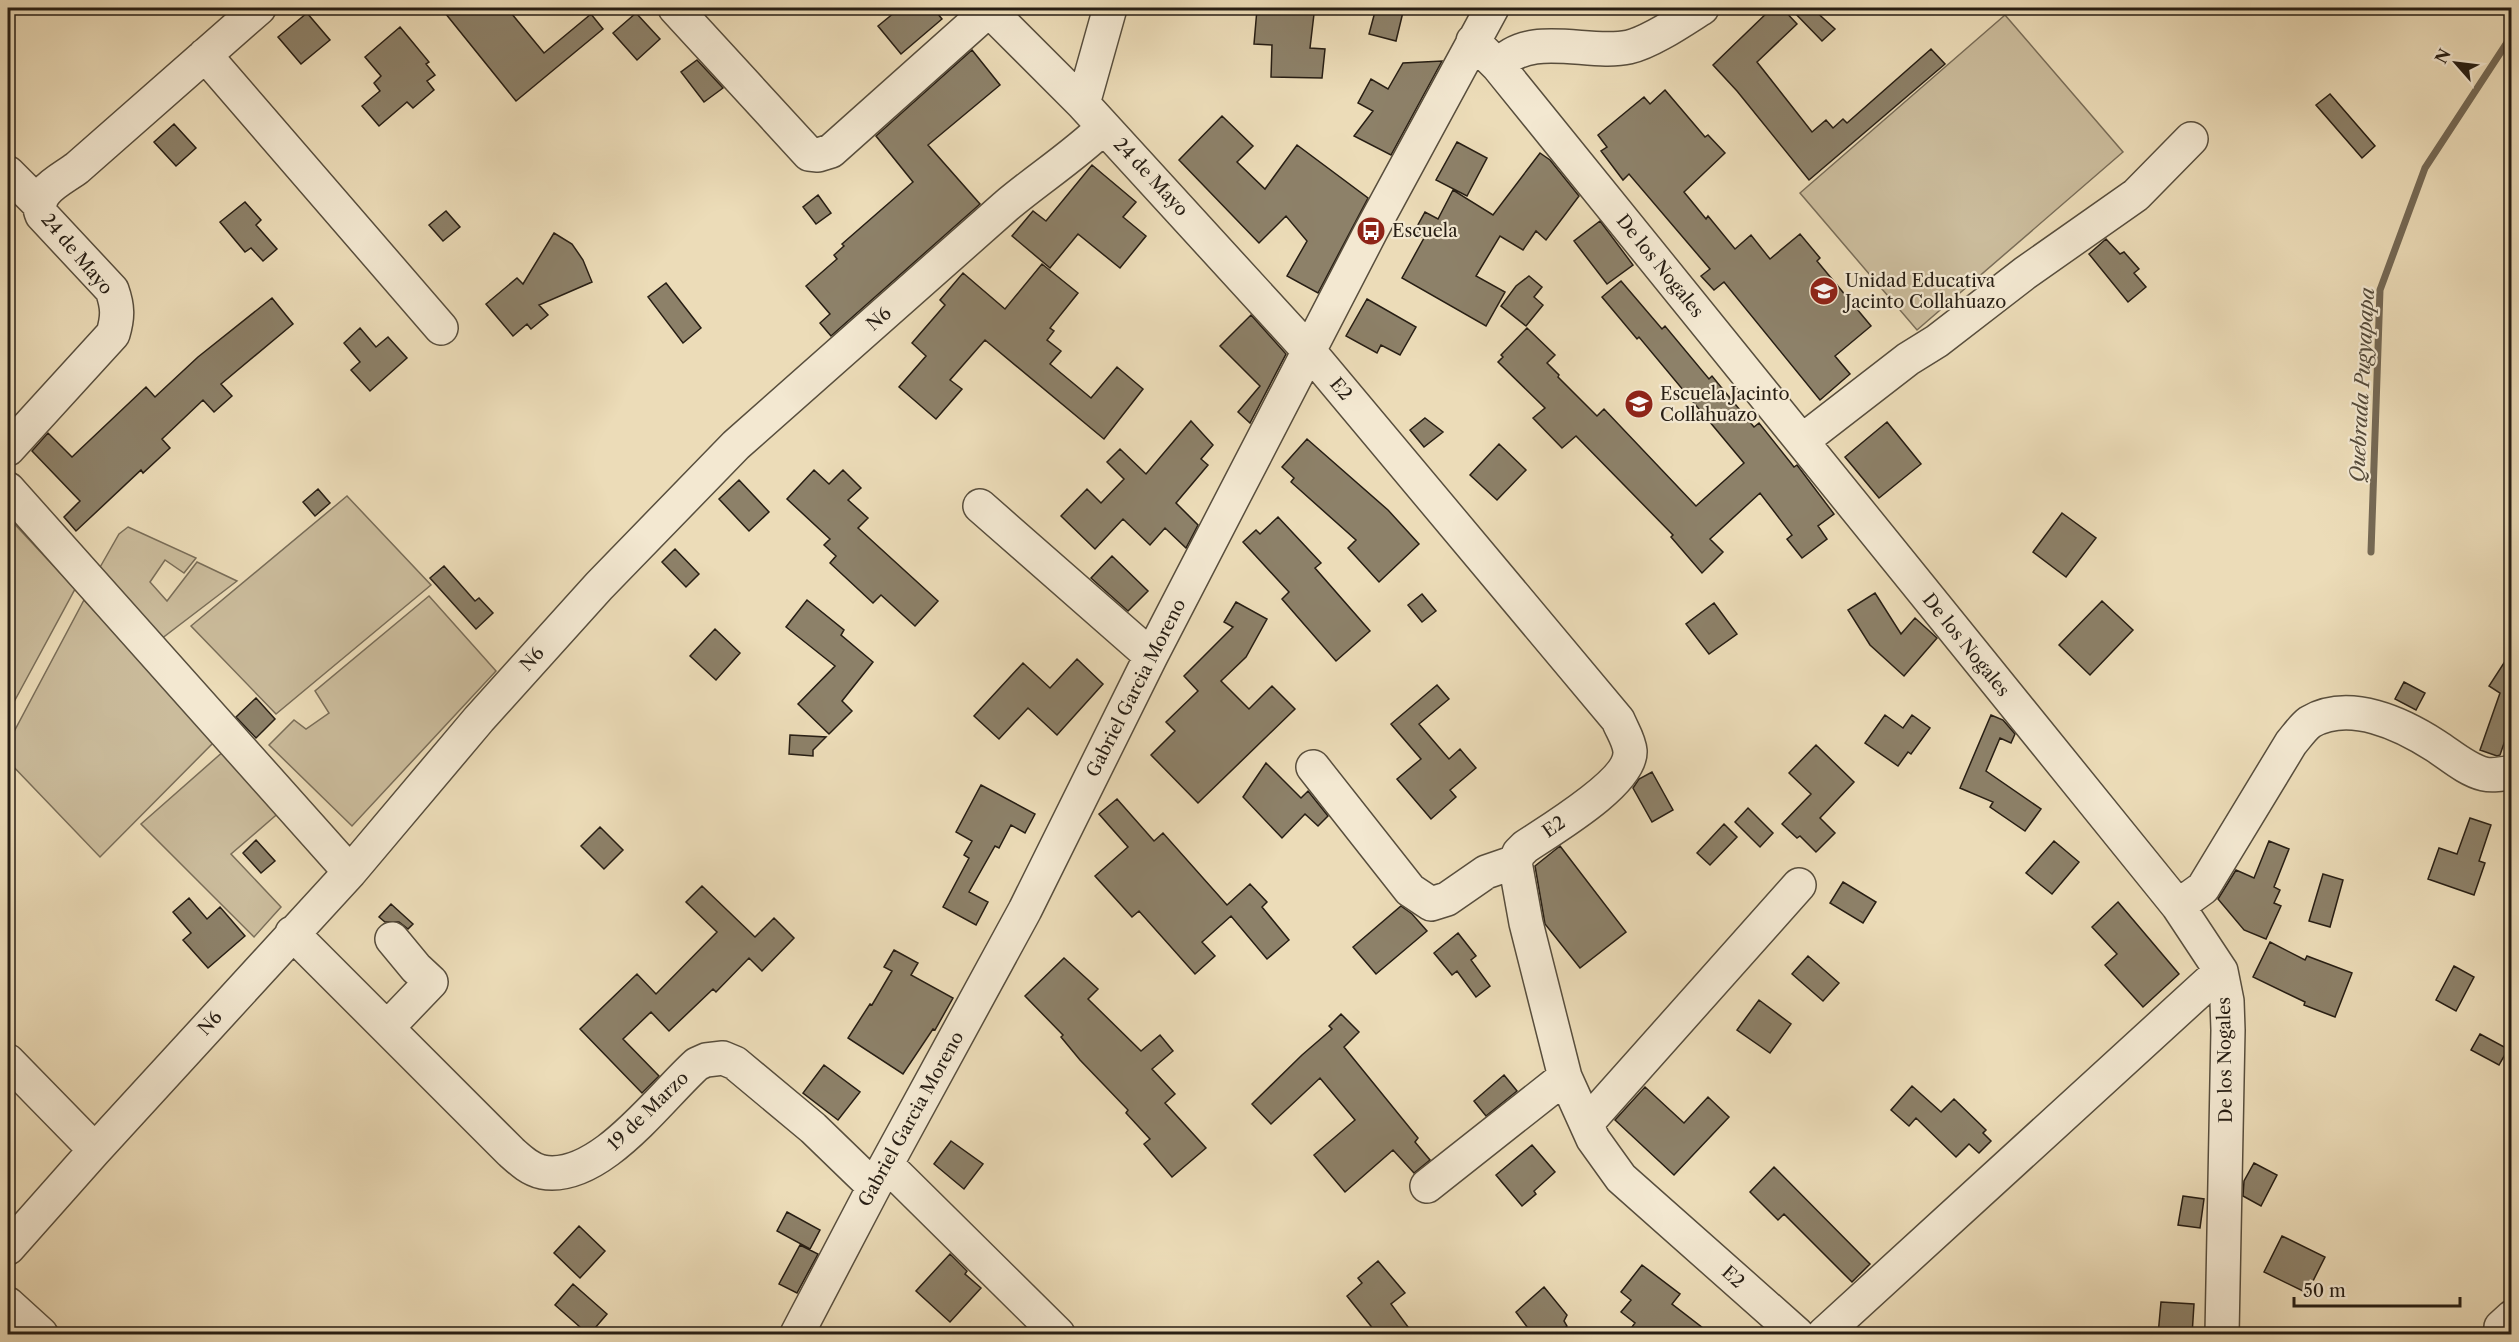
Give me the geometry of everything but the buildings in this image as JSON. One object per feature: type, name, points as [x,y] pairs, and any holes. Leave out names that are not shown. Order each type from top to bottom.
[{"type":"street","name":"24 de Mayo","points":[[8,449],[113,334],[117,319],[117,304],[112,291],[42,216],[39,204],[41,198],[259,8]]},
{"type":"street","points":[[675,8],[809,154],[818,155],[831,151],[988,9]]},
{"type":"street","points":[[1093,116],[1110,8]]},
{"type":"street","name":"Gabriel Garcia Moreno","points":[[797,1335],[880,1176],[1025,910],[1151,656],[1491,8]]},
{"type":"street","points":[[1498,66],[1507,55],[1524,48],[1630,47],[1674,26],[1702,8]]},
{"type":"street","name":"24 de Mayo","points":[[988,9],[1190,218],[1309,351]]},
{"type":"street","name":"De los Nogales","points":[[1474,39],[2178,906],[2221,971],[2227,1000],[2228,1030],[2222,1335]]},
{"type":"street","points":[[205,55],[441,328]]},
{"type":"street","name":"N6","points":[[8,1248],[292,933],[350,872],[443,760],[583,604],[736,445],[1006,206],[1051,169],[1077,152],[1093,116]]},
{"type":"street","points":[[1802,441],[1908,359],[1937,341],[2025,273],[2136,195],[2191,139]]},
{"type":"street","points":[[8,173],[39,204]]},
{"type":"street","name":"E2","points":[[1309,351],[1618,720],[1628,741],[1629,759],[1626,768],[1618,779],[1525,847],[1515,862],[1526,923],[1565,1077],[1593,1139],[1621,1178],[1797,1335]]},
{"type":"street","points":[[8,489],[350,872]]},
{"type":"street","points":[[980,506],[1151,656]]},
{"type":"street","points":[[2178,906],[2203,888],[2291,742],[2309,723],[2332,713],[2362,714],[2394,723],[2424,738],[2482,774],[2495,775],[2511,772]]},
{"type":"street","points":[[1313,766],[1410,890],[1431,904],[1447,899],[1486,872],[1515,862]]},
{"type":"street","points":[[1587,1122],[1799,885]]},
{"type":"street","name":"19 de Marzo","points":[[292,933],[524,1164],[540,1172],[557,1173],[574,1170],[605,1154],[697,1064],[706,1060],[723,1058],[747,1072],[813,1128],[880,1176],[1058,1335]]},
{"type":"street","points":[[387,1028],[431,982],[392,939]]},
{"type":"street","points":[[1824,1335],[2221,971]]},
{"type":"street","points":[[8,1061],[95,1150]]},
{"type":"street","points":[[1427,1186],[1565,1077]]},
{"type":"street","points":[[8,1305],[41,1335]]},
{"type":"shaded area","points":[[2005,15],[2123,152],[1917,330],[1800,193]]},
{"type":"shaded area","points":[[347,496],[431,585],[276,714],[191,626]]},
{"type":"shaded area","points":[[8,517],[75,589],[8,713]]},
{"type":"shaded area","points":[[128,527],[196,558],[184,573],[165,560],[150,582],[167,601],[197,562],[237,581],[161,639],[95,576],[119,534]]},
{"type":"shaded area","points":[[429,596],[496,671],[352,826],[269,745],[294,720],[306,729],[329,713],[315,691]]},
{"type":"shaded area","points":[[84,600],[217,739],[100,857],[8,761],[8,743]]},
{"type":"shaded area","points":[[225,750],[282,810],[231,854],[281,907],[254,937],[141,824]]},
{"type":"waterway","name":"Quebrada Pugyapapa","points":[[2371,552],[2380,290],[2425,168],[2512,35]]},
{"type":"place","name":"Escuela","points":[[1371,231]]},
{"type":"place","name":"Unidad Educativa Jacinto Collahuazo","points":[[1824,291]]},
{"type":"place","name":"Escuela Jacinto Collahuazo","points":[[1639,404]]}]
